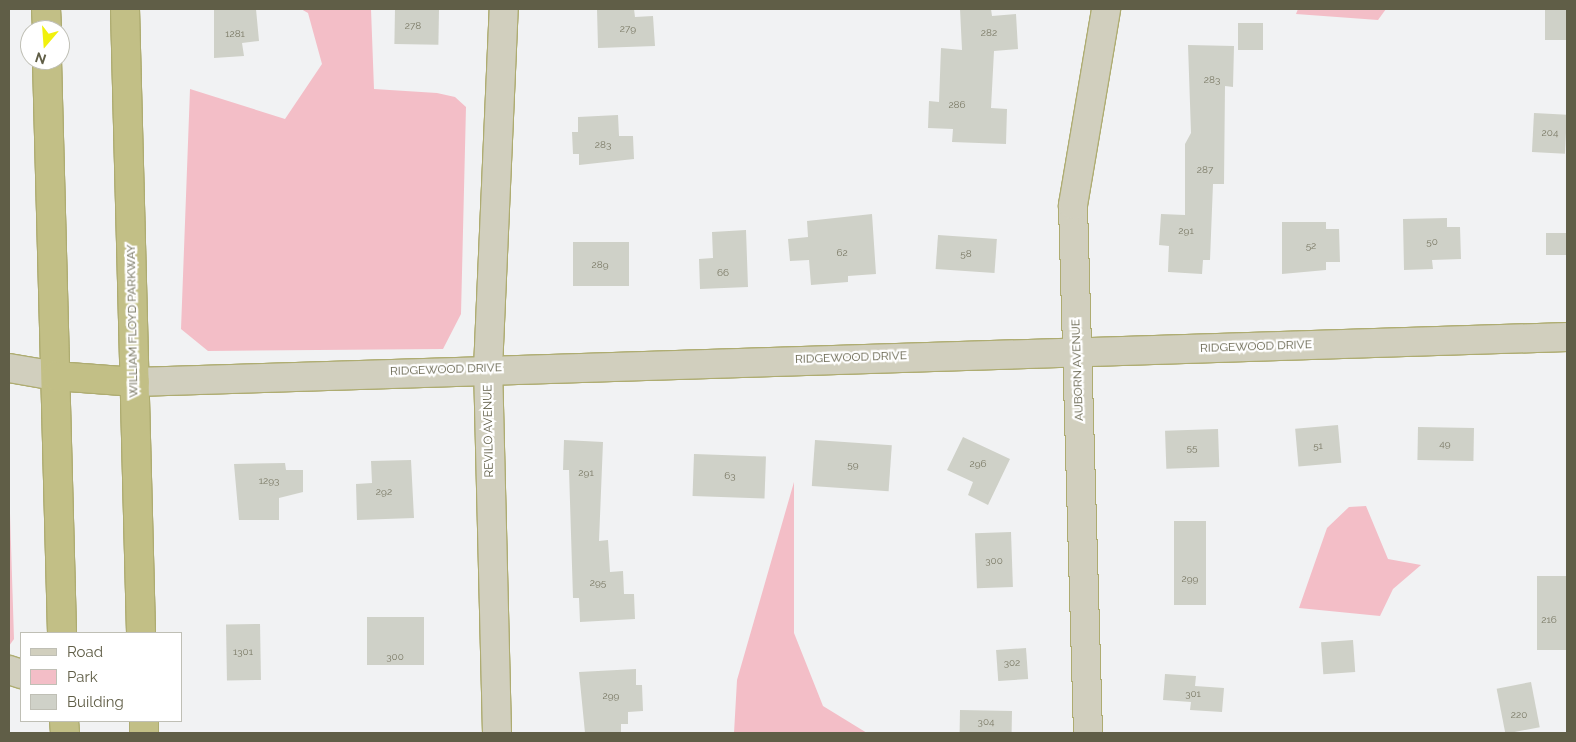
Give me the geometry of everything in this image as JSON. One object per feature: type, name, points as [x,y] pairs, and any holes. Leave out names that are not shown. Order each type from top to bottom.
[{"type":"highway","name":"WILLIAM FLOYD PARKWAY","points":[[125,9],[141,632]]},
{"type":"highway","points":[[47,70],[62,632]]},
{"type":"highway","points":[[56,376],[135,382]]},
{"type":"street","name":"REVILO AVENUE","points":[[497,733],[488,369],[504,9]]},
{"type":"street","name":"AUBORN AVENUE","points":[[1088,733],[1073,205],[1106,9]]},
{"type":"street","name":"RIDGEWOOD DRIVE","points":[[135,382],[488,369],[1567,337]]},
{"type":"street","points":[[9,368],[56,376]]},
{"type":"green space","points":[[301,9],[371,9],[374,89],[437,93],[455,97],[466,107],[461,314],[443,349],[208,351],[181,329],[190,89],[285,119],[322,64],[308,13]]},
{"type":"green space","points":[[1298,9],[1386,9],[1378,20],[1296,14]]},
{"type":"green space","points":[[9,482],[14,639],[9,646]]},
{"type":"green space","points":[[794,482],[794,633],[823,706],[867,733],[734,733],[737,680]]},
{"type":"green space","points":[[1366,506],[1388,559],[1421,565],[1393,589],[1380,616],[1299,608],[1327,528],[1349,507]]},
{"type":"building","points":[[214,9],[256,9],[259,41],[242,43],[244,56],[214,58]]},
{"type":"building","points":[[395,9],[439,10],[438,45],[394,44]]},
{"type":"building","points":[[597,9],[634,9],[635,17],[653,16],[655,46],[598,48]]},
{"type":"building","points":[[960,9],[991,9],[992,16],[1016,14],[1018,49],[994,51],[991,108],[1007,109],[1006,144],[952,142],[953,129],[928,128],[929,101],[939,102],[941,48],[962,50]]},
{"type":"building","points":[[1545,9],[1567,9],[1567,40],[1545,40]]},
{"type":"building","points":[[1238,23],[1263,23],[1263,50],[1238,50]]},
{"type":"building","points":[[1188,45],[1234,46],[1233,87],[1225,86],[1224,184],[1213,184],[1210,260],[1203,260],[1202,274],[1168,272],[1169,246],[1159,245],[1161,214],[1185,215],[1185,144],[1191,133]]},
{"type":"building","points":[[1534,113],[1567,115],[1565,154],[1532,152]]},
{"type":"building","points":[[618,115],[619,136],[633,136],[634,159],[579,165],[579,154],[573,154],[572,132],[578,132],[578,117]]},
{"type":"building","points":[[872,214],[876,274],[848,276],[848,282],[811,285],[809,260],[790,261],[788,239],[808,237],[807,221]]},
{"type":"building","points":[[1447,218],[1447,227],[1460,227],[1461,259],[1432,260],[1433,269],[1404,270],[1403,219]]},
{"type":"building","points":[[1282,222],[1326,222],[1326,229],[1339,229],[1340,262],[1326,262],[1326,270],[1282,274]]},
{"type":"building","points":[[746,230],[748,287],[700,289],[699,259],[713,258],[712,232]]},
{"type":"building","points":[[1546,233],[1567,233],[1567,255],[1546,255]]},
{"type":"building","points":[[938,235],[997,239],[994,273],[936,269]]},
{"type":"building","points":[[573,242],[629,242],[629,286],[573,286]]},
{"type":"building","points":[[1338,425],[1341,463],[1298,467],[1295,429]]},
{"type":"building","points":[[1418,427],[1474,428],[1473,461],[1417,460]]},
{"type":"building","points":[[1218,429],[1219,467],[1166,469],[1165,431]]},
{"type":"building","points":[[963,437],[1010,459],[988,505],[968,495],[973,482],[947,470]]},
{"type":"building","points":[[564,440],[603,442],[599,541],[608,540],[610,572],[623,571],[624,594],[634,594],[635,619],[580,622],[579,598],[573,598],[569,470],[563,470]]},
{"type":"building","points":[[815,440],[892,445],[889,491],[812,486]]},
{"type":"building","points":[[694,454],[766,457],[764,498],[693,496]]},
{"type":"building","points":[[411,460],[414,518],[357,520],[356,484],[372,483],[371,461]]},
{"type":"building","points":[[285,463],[286,470],[303,470],[303,492],[279,498],[279,520],[239,520],[234,464]]},
{"type":"building","points":[[1174,521],[1206,521],[1206,605],[1174,605]]},
{"type":"building","points":[[1011,532],[1013,587],[977,588],[975,533]]},
{"type":"building","points":[[1537,576],[1567,576],[1567,650],[1537,650]]},
{"type":"building","points":[[367,617],[424,617],[424,665],[367,665]]},
{"type":"building","points":[[260,624],[261,680],[227,681],[226,625]]},
{"type":"building","points":[[1353,640],[1355,672],[1323,674],[1321,642]]},
{"type":"building","points":[[1026,648],[1028,679],[998,681],[996,650]]},
{"type":"building","points":[[636,669],[636,685],[642,685],[643,711],[628,712],[628,724],[621,724],[621,733],[585,733],[579,672]]},
{"type":"building","points":[[1165,674],[1196,676],[1195,686],[1224,688],[1222,712],[1190,710],[1191,702],[1163,700]]},
{"type":"building","points":[[1531,682],[1540,727],[1505,733],[1497,689]]},
{"type":"building","points":[[960,710],[1012,711],[1012,733],[960,733]]}]
